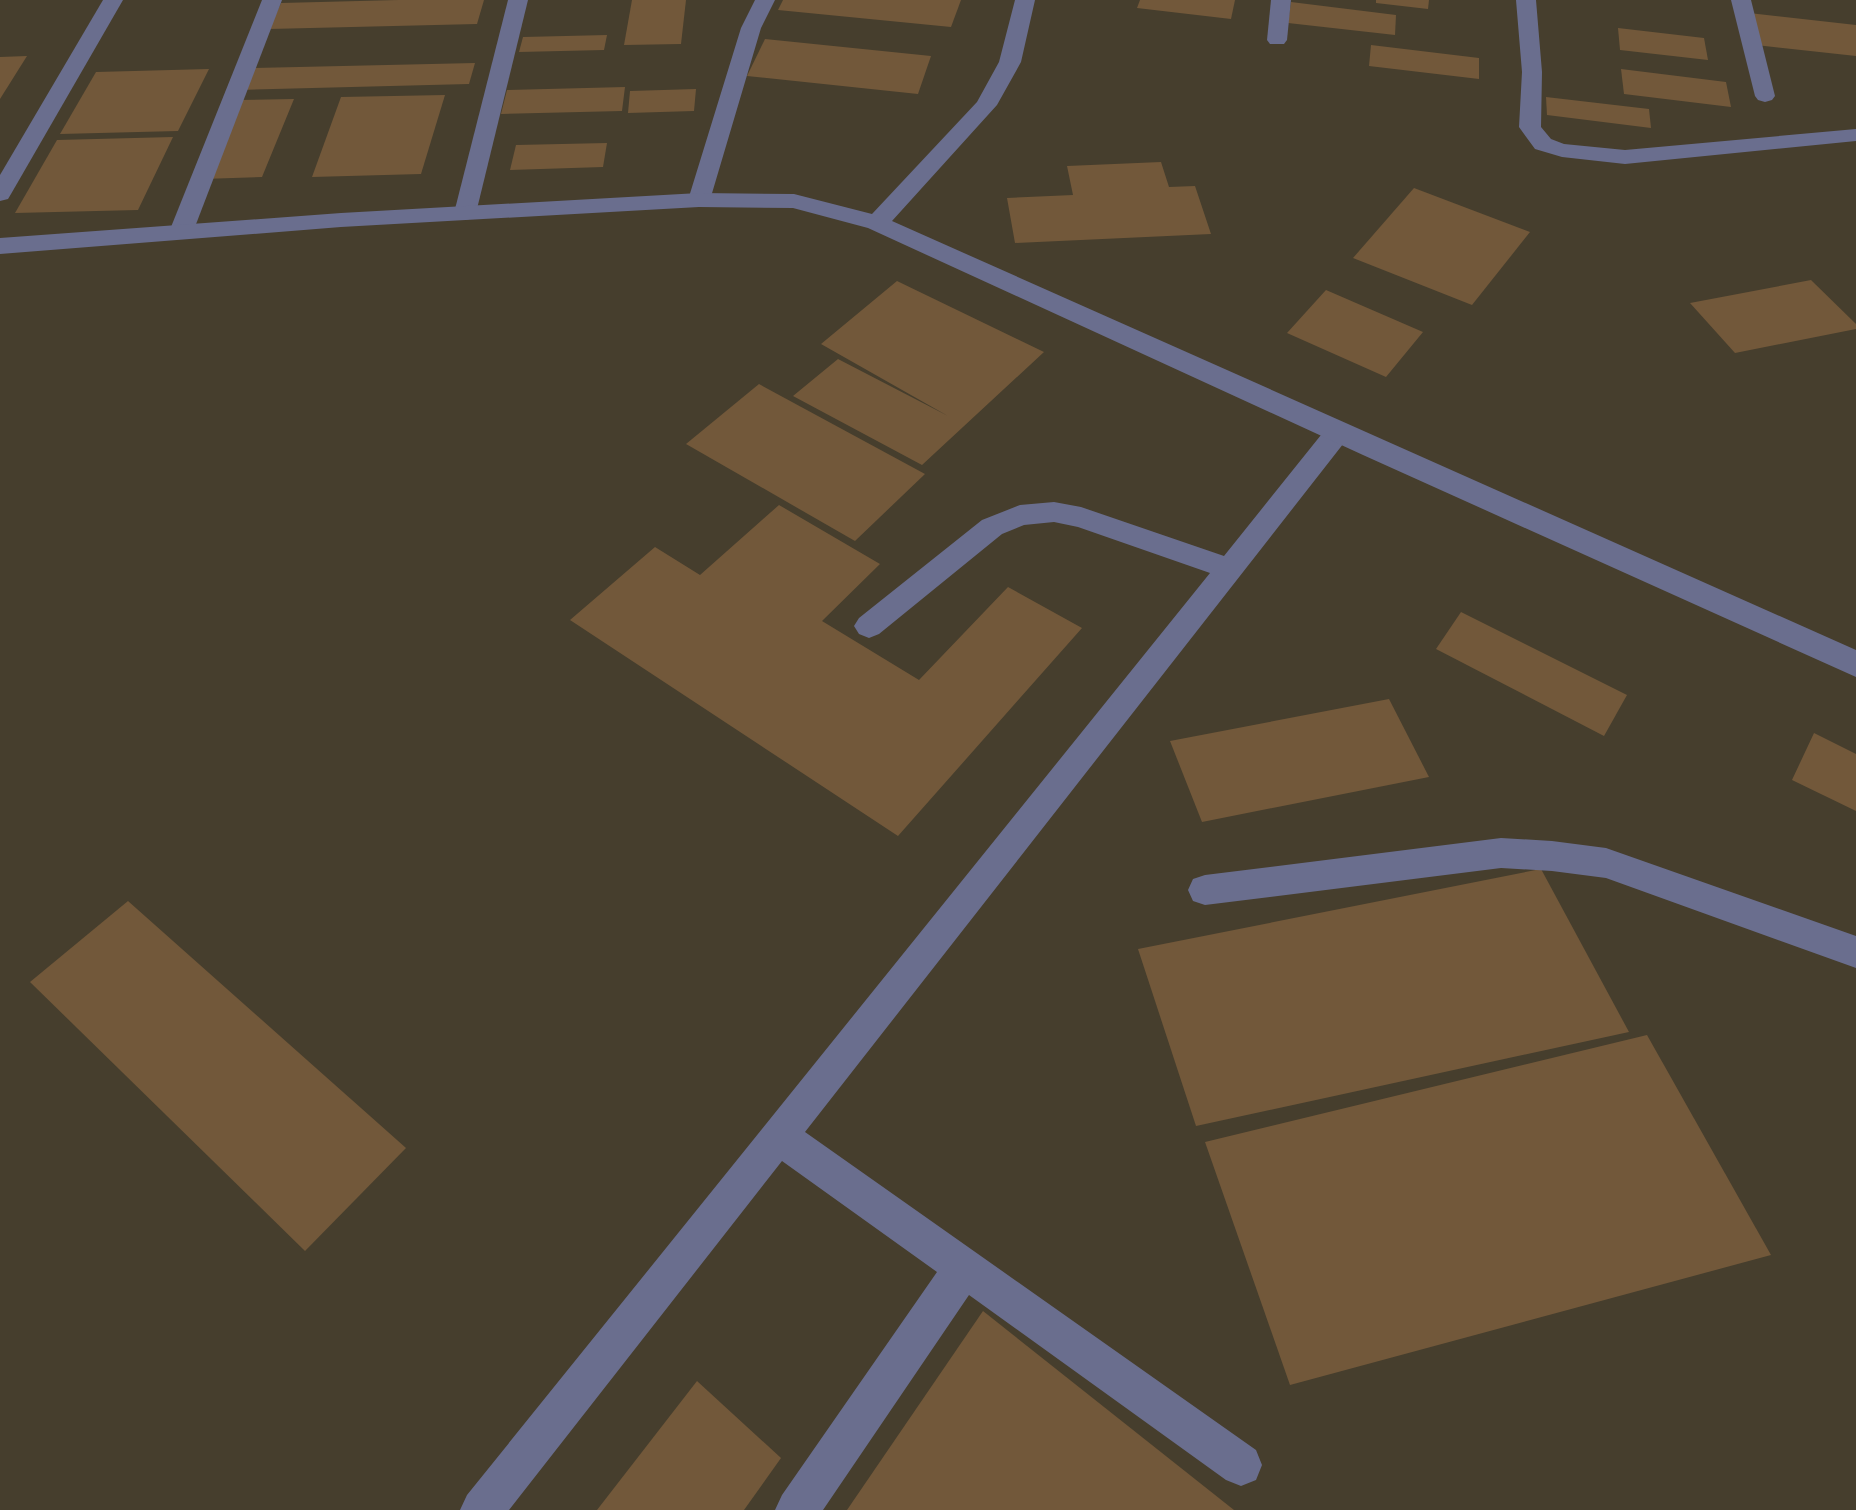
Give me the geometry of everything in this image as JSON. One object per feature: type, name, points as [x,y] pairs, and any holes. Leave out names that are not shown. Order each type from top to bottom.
[{"type":"street","points":[[877,223],[986,105],[1010,62],[1025,0]]},
{"type":"street","points":[[0,246],[465,213],[699,200],[794,201],[877,223],[1856,664]]},
{"type":"lane","points":[[0,194],[113,0]]},
{"type":"lane","points":[[181,232],[272,0]]},
{"type":"lane","points":[[465,213],[518,0]]},
{"type":"lane","points":[[699,200],[751,28],[765,0]]},
{"type":"lane","points":[[1277,40],[1281,0]]},
{"type":"lane","points":[[1526,0],[1532,72],[1530,127],[1544,144],[1563,150],[1625,157],[1856,135]]},
{"type":"lane","points":[[1741,0],[1765,96]]},
{"type":"lane","points":[[482,1510],[1338,432]]},
{"type":"lane","points":[[869,626],[992,527],[1020,515],[1054,512],[1081,517],[1230,569]]},
{"type":"lane","points":[[1204,890],[1501,853],[1552,856],[1606,863],[1856,952]]},
{"type":"lane","points":[[779,1136],[1241,1465]]},
{"type":"lane","points":[[797,1510],[963,1268]]},
{"type":"shaded area","points":[[0,0],[1856,0],[1856,1510],[0,1510]]},
{"type":"building","points":[[484,0],[477,24],[269,29],[281,3]]},
{"type":"building","points":[[632,0],[686,0],[681,44],[624,45]]},
{"type":"building","points":[[783,0],[961,0],[951,27],[778,10]]},
{"type":"building","points":[[1140,0],[1235,0],[1231,19],[1137,8]]},
{"type":"building","points":[[1376,0],[1429,0],[1428,9],[1376,3]]},
{"type":"building","points":[[1291,2],[1396,15],[1395,35],[1288,23]]},
{"type":"building","points":[[1749,13],[1856,25],[1856,56],[1756,45]]},
{"type":"building","points":[[1618,28],[1704,38],[1708,60],[1620,50]]},
{"type":"building","points":[[607,35],[604,50],[519,52],[523,37]]},
{"type":"building","points":[[765,39],[931,56],[918,94],[747,76]]},
{"type":"building","points":[[1371,45],[1479,58],[1479,79],[1369,66]]},
{"type":"building","points":[[27,56],[0,99],[0,57]]},
{"type":"building","points":[[475,63],[469,84],[239,90],[249,68]]},
{"type":"building","points":[[209,69],[178,131],[60,134],[96,72]]},
{"type":"building","points":[[1621,69],[1726,82],[1731,107],[1624,94]]},
{"type":"building","points":[[625,87],[622,111],[501,114],[507,90]]},
{"type":"building","points":[[696,89],[694,111],[628,113],[630,91]]},
{"type":"building","points":[[445,95],[421,174],[312,177],[341,97]]},
{"type":"building","points":[[1546,97],[1649,109],[1651,128],[1547,115]]},
{"type":"building","points":[[294,99],[262,177],[202,179],[238,100]]},
{"type":"building","points":[[173,137],[138,210],[15,213],[57,140]]},
{"type":"building","points":[[607,143],[603,167],[510,170],[516,145]]},
{"type":"building","points":[[1161,162],[1169,187],[1195,186],[1211,234],[1015,243],[1007,198],[1073,195],[1067,166]]},
{"type":"building","points":[[1414,188],[1530,232],[1472,305],[1353,258]]},
{"type":"building","points":[[1811,280],[1856,324],[1856,329],[1735,353],[1690,303]]},
{"type":"building","points":[[897,281],[1044,352],[922,465],[793,396],[838,359],[948,416],[821,344]]},
{"type":"building","points":[[1326,290],[1423,332],[1386,377],[1287,333]]},
{"type":"building","points":[[759,384],[925,474],[855,541],[686,444]]},
{"type":"building","points":[[779,505],[880,564],[822,621],[919,680],[1008,587],[1082,628],[898,836],[570,620],[655,547],[700,575]]},
{"type":"building","points":[[1461,612],[1627,695],[1604,736],[1436,649]]},
{"type":"building","points":[[1389,699],[1429,777],[1202,822],[1170,741]]},
{"type":"building","points":[[1814,733],[1856,754],[1856,811],[1792,780]]},
{"type":"building","points":[[1541,869],[1629,1032],[1196,1126],[1138,949]]},
{"type":"building","points":[[128,901],[406,1148],[305,1251],[30,982]]},
{"type":"building","points":[[1647,1035],[1771,1255],[1290,1385],[1205,1142]]},
{"type":"building","points":[[983,1311],[1234,1510],[847,1510]]},
{"type":"building","points":[[697,1381],[781,1458],[744,1510],[597,1510]]}]
